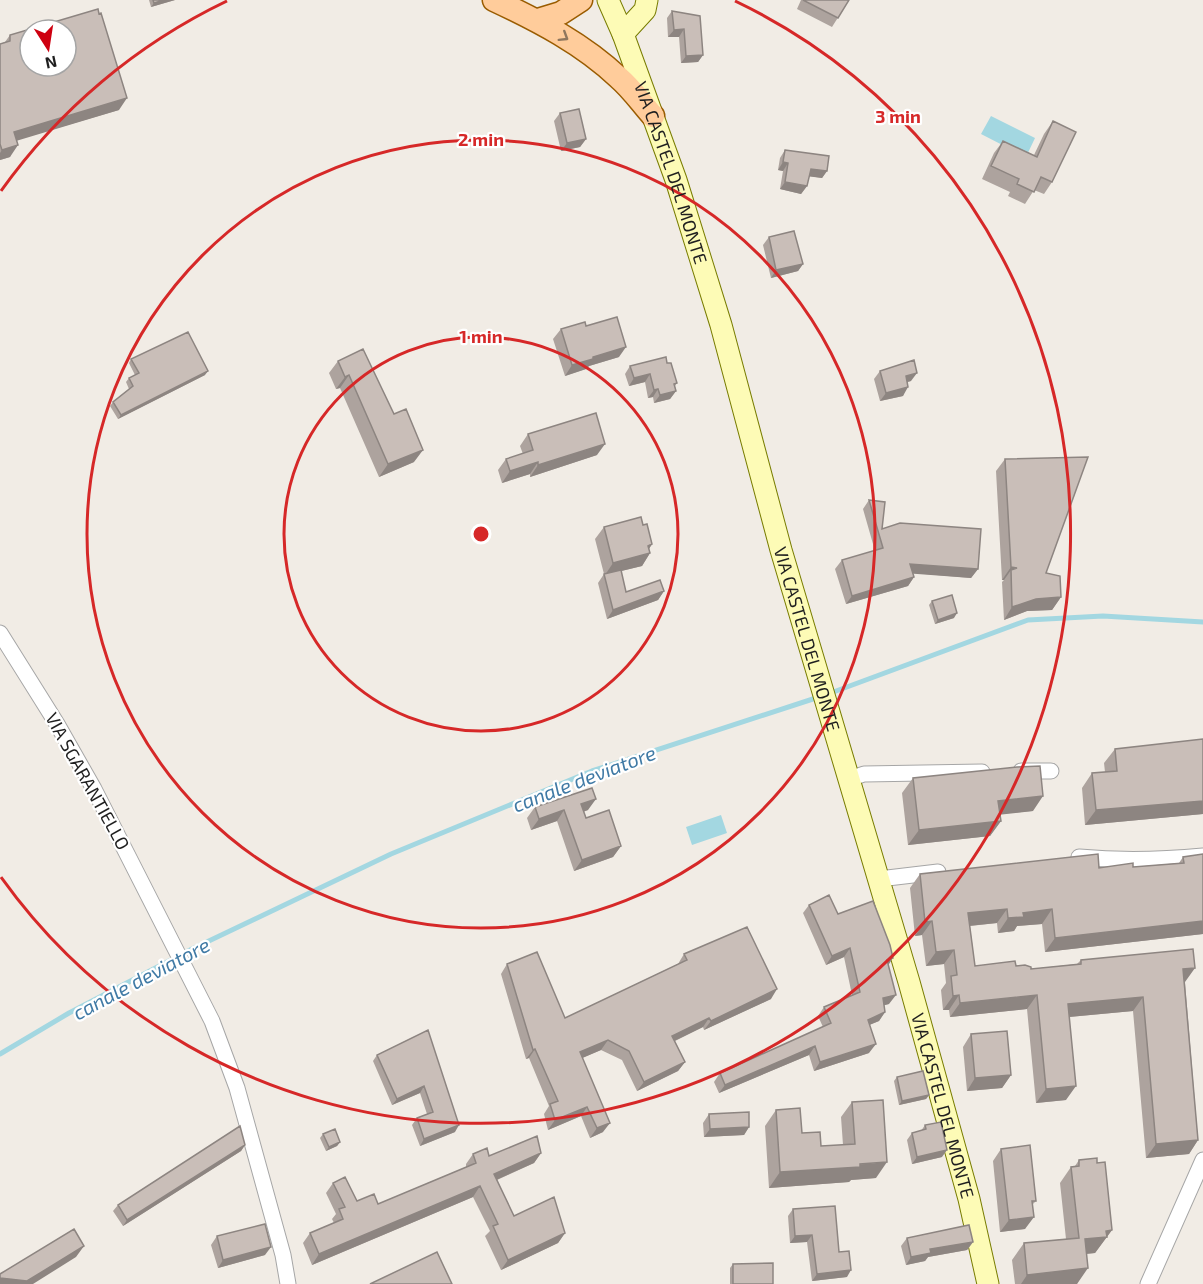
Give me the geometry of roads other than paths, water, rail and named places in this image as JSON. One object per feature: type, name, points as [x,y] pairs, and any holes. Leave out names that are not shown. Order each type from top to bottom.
[{"type":"main road","points":[[494,0],[538,20],[590,53],[620,79],[653,116]]},
{"type":"main road","points":[[538,20],[561,13],[581,0]]},
{"type":"main road","name":"VIA CASTEL DEL MONTE","points":[[608,0],[623,34],[676,180],[722,325],[781,550],[879,879],[969,1199],[988,1284]]},
{"type":"main road","points":[[623,34],[645,9],[647,0]]},
{"type":"street","name":"VIA SGARANTIELLO","points":[[0,633],[84,770],[170,934],[212,1021],[230,1064],[283,1255],[288,1284]]},
{"type":"street","points":[[849,779],[864,774],[1051,771]]},
{"type":"street","points":[[1066,858],[1148,860],[1203,856]]},
{"type":"street","points":[[879,879],[949,871]]},
{"type":"street","points":[[1148,1284],[1203,1160]]},
{"type":"water","points":[[991,116],[1035,138],[1026,157],[981,134]]},
{"type":"water","points":[[721,815],[727,833],[692,845],[686,827]]},
{"type":"waterway","name":"canale deviatore","points":[[828,694],[1028,620],[1103,616],[1203,622]]},
{"type":"waterway","name":"canale deviatore","points":[[0,1054],[69,1013],[192,949],[391,854],[592,771],[819,697]]}]
